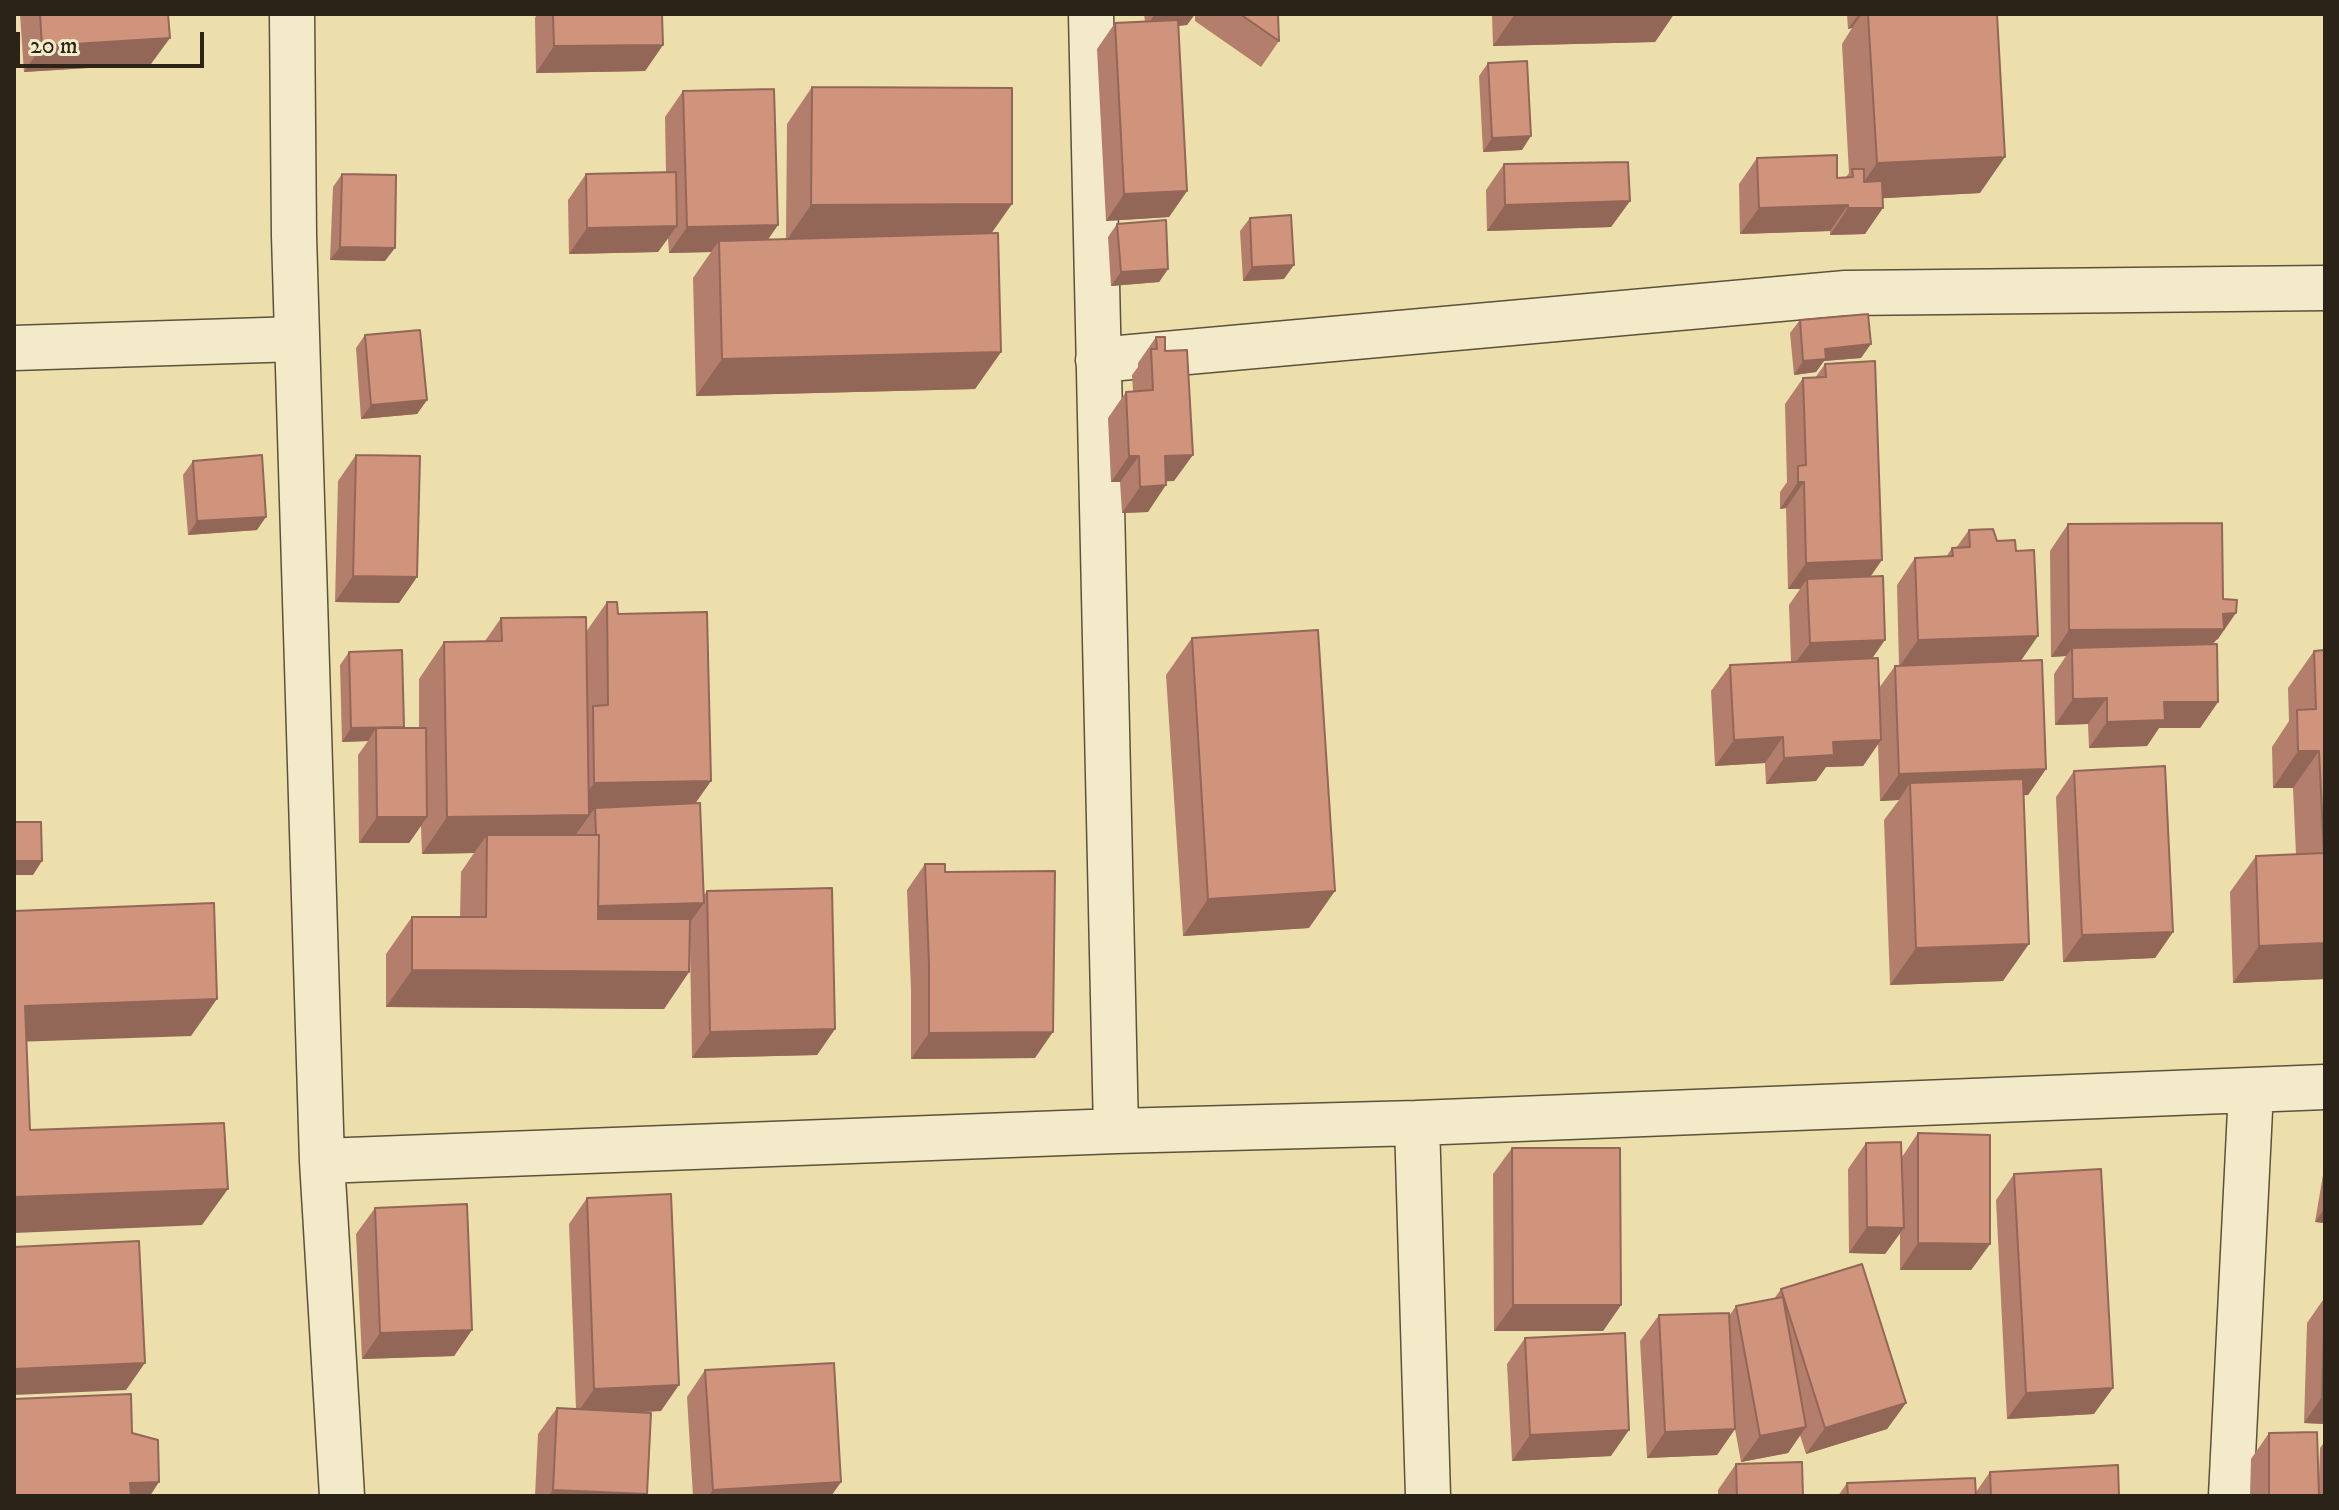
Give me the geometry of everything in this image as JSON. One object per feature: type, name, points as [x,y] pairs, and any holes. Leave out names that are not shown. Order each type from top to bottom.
[{"type":"street","points":[[292,14],[297,339],[322,1161],[342,1496]]},
{"type":"street","points":[[1091,14],[1116,1131]]},
{"type":"street","points":[[1098,360],[1846,293],[2325,288]]},
{"type":"street","points":[[14,348],[297,339]]},
{"type":"street","points":[[322,1161],[1116,1131],[1417,1123],[2325,1087]]},
{"type":"street","points":[[2231,1496],[2251,1090]]},
{"type":"street","points":[[1417,1123],[1428,1496]]},
{"type":"building","points":[[40,14],[168,14],[170,38],[42,46]]},
{"type":"building","points":[[553,14],[662,14],[663,45],[554,46]]},
{"type":"building","points":[[1240,14],[1278,14],[1279,41]]},
{"type":"building","points":[[1868,14],[1997,14],[2005,157],[1877,163]]},
{"type":"building","points":[[1178,20],[1187,191],[1124,194],[1115,23]]},
{"type":"building","points":[[1527,61],[1531,136],[1492,138],[1488,63]]},
{"type":"building","points":[[812,87],[1012,88],[1012,204],[811,205]]},
{"type":"building","points":[[774,89],[778,225],[687,227],[683,91]]},
{"type":"building","points":[[1837,155],[1837,178],[1853,177],[1852,169],[1864,169],[1864,182],[1882,181],[1883,208],[1848,208],[1848,205],[1759,208],[1757,158]]},
{"type":"building","points":[[1628,162],[1630,201],[1505,205],[1504,164]]},
{"type":"building","points":[[676,172],[677,226],[587,228],[586,174]]},
{"type":"building","points":[[342,174],[396,175],[395,248],[340,247]]},
{"type":"building","points":[[1291,215],[1294,265],[1252,267],[1250,218]]},
{"type":"building","points":[[1166,220],[1168,269],[1121,272],[1117,224]]},
{"type":"building","points":[[998,233],[1001,352],[722,359],[719,241]]},
{"type":"building","points":[[1868,314],[1871,344],[1825,349],[1826,359],[1803,361],[1800,320]]},
{"type":"building","points":[[420,330],[427,400],[371,405],[365,335]]},
{"type":"building","points":[[1156,337],[1165,337],[1165,351],[1187,350],[1193,455],[1165,456],[1166,485],[1140,487],[1139,456],[1129,456],[1126,392],[1153,390],[1151,349],[1157,349]]},
{"type":"building","points":[[1875,361],[1882,560],[1806,563],[1804,482],[1798,482],[1798,466],[1806,465],[1803,378],[1826,377],[1825,364]]},
{"type":"building","points":[[262,455],[266,517],[197,521],[193,461]]},
{"type":"building","points":[[356,455],[420,456],[417,577],[353,576]]},
{"type":"building","points":[[2222,523],[2223,599],[2237,600],[2236,613],[2223,614],[2224,629],[2069,630],[2068,524]]},
{"type":"building","points":[[1993,529],[1997,541],[2015,540],[2016,551],[2034,550],[2038,636],[1918,640],[1915,558],[1953,556],[1952,548],[1970,547],[1969,530]]},
{"type":"building","points":[[1883,576],[1885,640],[1810,643],[1807,579]]},
{"type":"building","points":[[607,602],[617,602],[618,614],[707,612],[711,781],[594,783],[593,706],[608,705]]},
{"type":"building","points":[[586,617],[589,815],[447,817],[444,642],[502,641],[501,618]]},
{"type":"building","points":[[1318,630],[1335,891],[1208,899],[1192,638]]},
{"type":"building","points":[[2217,644],[2218,702],[2164,702],[2165,720],[2107,722],[2107,698],[2073,699],[2072,648]]},
{"type":"building","points":[[402,650],[404,727],[351,728],[349,652]]},
{"type":"building","points":[[2325,650],[2325,943],[2259,946],[2256,856],[2324,853],[2319,751],[2298,751],[2297,710],[2316,709],[2314,651]]},
{"type":"building","points":[[1878,658],[1881,740],[1833,742],[1834,755],[1784,758],[1783,737],[1734,740],[1730,665]]},
{"type":"building","points":[[2042,660],[2046,769],[1899,774],[1895,666]]},
{"type":"building","points":[[376,728],[426,728],[427,817],[377,817]]},
{"type":"building","points":[[2165,766],[2173,932],[2082,935],[2074,771]]},
{"type":"building","points":[[2023,779],[2029,944],[1916,948],[1910,783]]},
{"type":"building","points":[[700,803],[704,903],[598,906],[599,835],[596,835],[595,808]]},
{"type":"building","points":[[14,822],[41,822],[42,861],[14,861]]},
{"type":"building","points":[[487,835],[599,835],[598,919],[690,919],[689,972],[412,970],[412,917],[486,917]]},
{"type":"building","points":[[925,864],[945,864],[945,872],[1055,871],[1053,1032],[929,1033]]},
{"type":"building","points":[[832,888],[835,1029],[710,1032],[707,891]]},
{"type":"building","points":[[214,903],[217,999],[25,1006],[30,1130],[224,1123],[228,1189],[14,1197],[14,911]]},
{"type":"building","points":[[1918,1133],[1990,1135],[1990,1244],[1918,1243]]},
{"type":"building","points":[[1901,1142],[1904,1228],[1867,1227],[1866,1143]]},
{"type":"building","points":[[1512,1148],[1620,1148],[1621,1305],[1513,1305]]},
{"type":"building","points":[[2101,1169],[2113,1388],[2026,1393],[2014,1174]]},
{"type":"building","points":[[671,1194],[679,1385],[594,1389],[587,1198]]},
{"type":"building","points":[[467,1204],[472,1330],[380,1333],[375,1208]]},
{"type":"building","points":[[139,1241],[145,1363],[14,1369],[14,1247]]},
{"type":"building","points":[[1862,1264],[1906,1403],[1825,1428],[1781,1289]]},
{"type":"building","points":[[1783,1297],[1806,1427],[1760,1436],[1736,1306]]},
{"type":"building","points":[[2325,1303],[2325,1397],[2322,1397]]},
{"type":"building","points":[[1729,1313],[1735,1429],[1665,1432],[1659,1315]]},
{"type":"building","points":[[1625,1333],[1629,1430],[1530,1435],[1525,1338]]},
{"type":"building","points":[[834,1363],[841,1482],[713,1490],[705,1370]]},
{"type":"building","points":[[131,1394],[132,1433],[158,1440],[159,1482],[130,1483],[131,1496],[14,1496],[14,1399]]},
{"type":"building","points":[[557,1408],[651,1413],[647,1494],[553,1490]]},
{"type":"building","points":[[2317,1432],[2319,1496],[2269,1496],[2269,1433]]},
{"type":"building","points":[[1802,1462],[1803,1496],[1737,1496],[1736,1464]]},
{"type":"building","points":[[2118,1465],[2119,1496],[1991,1496],[1990,1472]]},
{"type":"building","points":[[1975,1478],[1976,1496],[1848,1496],[1847,1483]]}]
